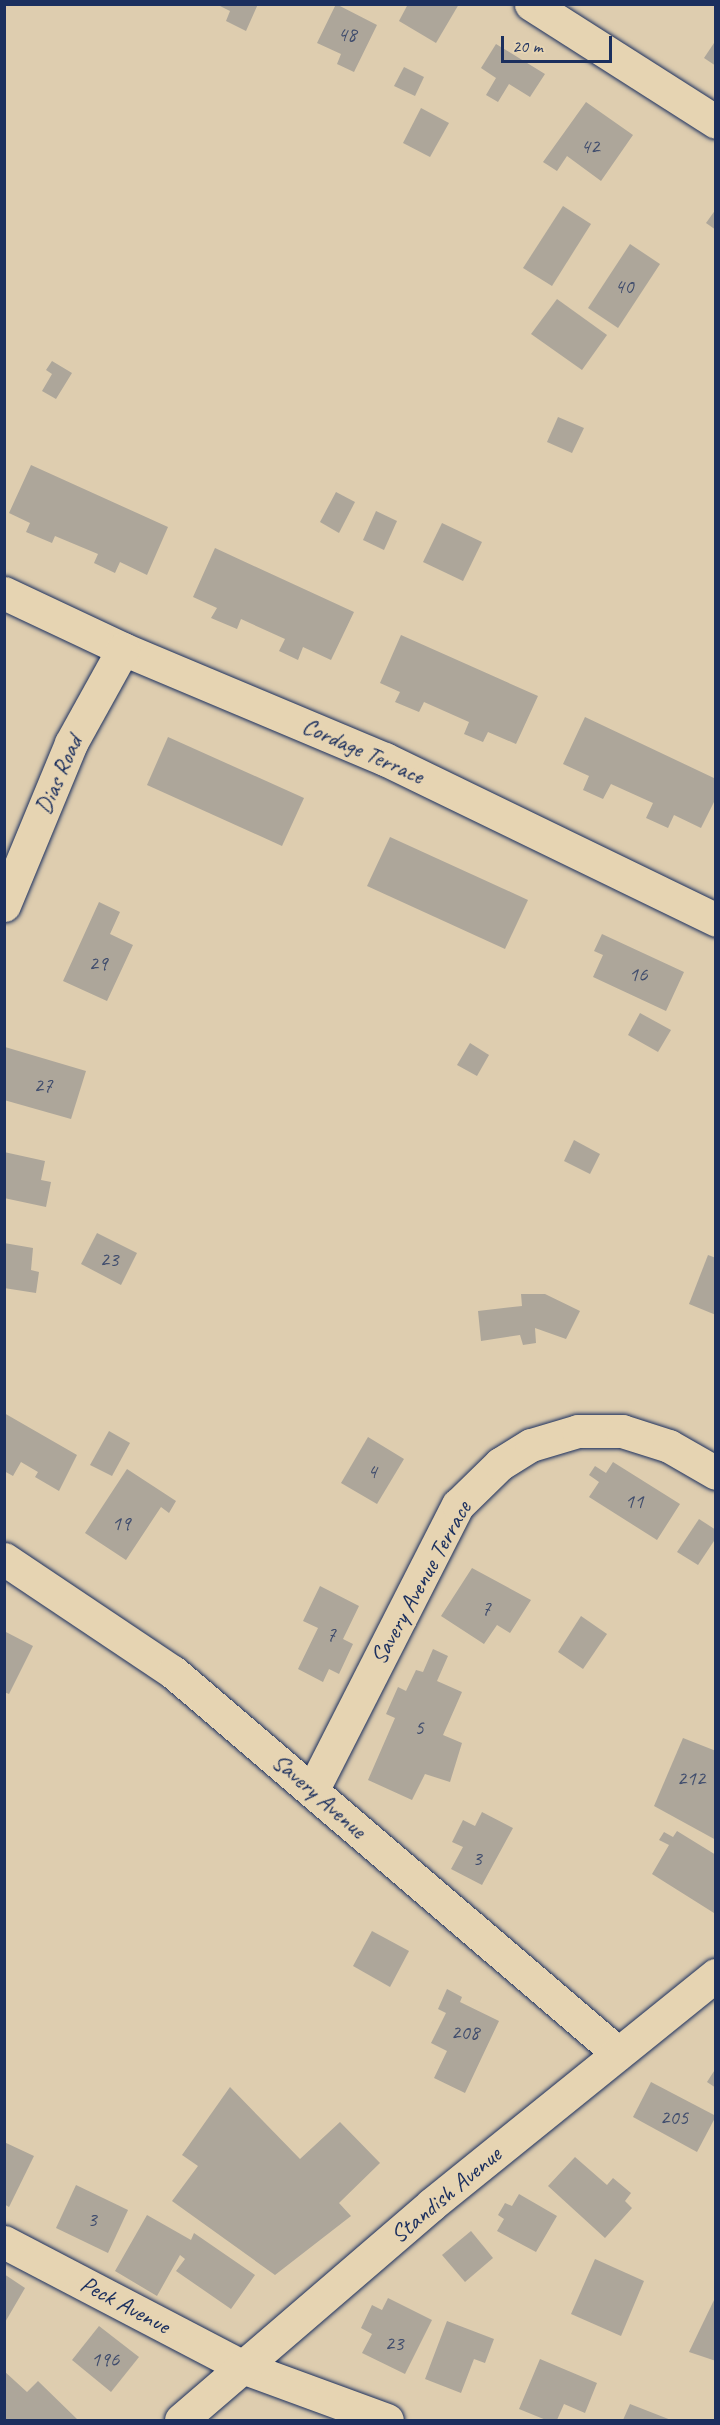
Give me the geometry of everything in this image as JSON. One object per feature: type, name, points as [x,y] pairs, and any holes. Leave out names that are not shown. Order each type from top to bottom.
[{"type":"street","points":[[531,4],[716,122]]},
{"type":"street","name":"Cordage Terrace","points":[[4,593],[123,649],[385,759],[716,920]]},
{"type":"street","name":"Dias Road","points":[[4,905],[71,743],[123,649]]},
{"type":"street","name":"Savery Avenue Terrace","points":[[313,1790],[458,1505],[500,1464],[531,1445],[578,1431],[622,1431],[669,1446],[716,1473]]},
{"type":"street","name":"Savery Avenue","points":[[4,1559],[173,1672],[618,2053]]},
{"type":"street","name":"Standish Avenue","points":[[181,2421],[432,2204],[716,1975]]},
{"type":"street","name":"Peck Avenue","points":[[4,2242],[245,2368],[387,2421]]},
{"type":"building","points":[[216,4],[258,4],[246,31],[226,21],[230,11]]},
{"type":"building","points":[[336,4],[377,25],[354,72],[337,64],[341,54],[317,43]]},
{"type":"building","points":[[408,4],[459,4],[436,43],[399,21]]},
{"type":"building","points":[[716,40],[716,66],[704,58]]},
{"type":"building","points":[[496,44],[545,74],[530,97],[509,84],[498,102],[486,95],[496,78],[481,68]]},
{"type":"building","points":[[404,67],[424,77],[415,96],[394,86]]},
{"type":"building","points":[[586,102],[633,135],[601,181],[567,156],[557,171],[543,162]]},
{"type":"building","points":[[421,108],[449,123],[430,157],[403,143]]},
{"type":"building","points":[[563,206],[591,224],[552,286],[523,268]]},
{"type":"building","points":[[716,209],[716,230],[706,223]]},
{"type":"building","points":[[630,244],[660,264],[618,328],[588,308]]},
{"type":"building","points":[[557,299],[607,335],[582,370],[531,334]]},
{"type":"building","points":[[52,361],[72,373],[56,399],[42,391],[52,374],[46,370]]},
{"type":"building","points":[[558,417],[584,428],[572,453],[547,442]]},
{"type":"building","points":[[31,465],[168,527],[147,575],[120,562],[115,573],[94,563],[98,554],[55,536],[52,543],[26,532],[30,523],[9,513]]},
{"type":"building","points":[[336,492],[355,502],[339,533],[320,522]]},
{"type":"building","points":[[376,511],[397,521],[384,550],[363,540]]},
{"type":"building","points":[[442,523],[482,542],[463,581],[423,562]]},
{"type":"building","points":[[215,548],[354,612],[331,660],[303,647],[298,660],[279,651],[285,639],[241,619],[237,629],[211,618],[217,608],[193,597]]},
{"type":"building","points":[[401,635],[538,696],[516,744],[488,732],[483,742],[464,734],[469,722],[424,702],[419,712],[395,702],[400,692],[380,683]]},
{"type":"building","points":[[585,717],[716,779],[716,798],[701,828],[674,815],[668,828],[646,818],[653,803],[611,784],[603,799],[583,790],[589,776],[563,764]]},
{"type":"building","points":[[168,737],[304,798],[282,846],[147,785]]},
{"type":"building","points":[[390,837],[528,900],[505,949],[367,886]]},
{"type":"building","points":[[99,902],[120,912],[110,934],[133,945],[107,1001],[63,981]]},
{"type":"building","points":[[602,934],[684,972],[666,1011],[593,977],[603,955],[594,951]]},
{"type":"building","points":[[640,1013],[671,1030],[658,1052],[628,1035]]},
{"type":"building","points":[[470,1043],[489,1055],[477,1076],[457,1065]]},
{"type":"building","points":[[5,1047],[86,1071],[71,1119],[4,1100]]},
{"type":"building","points":[[574,1140],[600,1154],[590,1174],[564,1161]]},
{"type":"building","points":[[4,1152],[45,1161],[41,1180],[51,1182],[46,1207],[4,1198]]},
{"type":"building","points":[[97,1233],[137,1253],[121,1285],[81,1264]]},
{"type":"building","points":[[4,1243],[33,1248],[31,1270],[39,1272],[36,1293],[4,1288]]},
{"type":"building","points":[[708,1255],[716,1258],[716,1315],[689,1304]]},
{"type":"building","points":[[521,1294],[545,1294],[580,1311],[566,1339],[535,1328],[536,1343],[523,1345],[520,1335],[481,1341],[478,1311],[522,1306]]},
{"type":"building","points":[[4,1413],[77,1455],[59,1491],[35,1477],[38,1472],[21,1462],[13,1476],[4,1471]]},
{"type":"building","points":[[109,1431],[130,1443],[112,1476],[90,1465]]},
{"type":"building","points":[[368,1437],[404,1459],[377,1504],[341,1483]]},
{"type":"building","points":[[613,1462],[680,1504],[657,1540],[589,1497],[599,1482],[589,1475],[595,1466],[606,1473]]},
{"type":"building","points":[[127,1469],[176,1501],[169,1513],[161,1507],[126,1560],[85,1533]]},
{"type":"building","points":[[699,1519],[716,1530],[716,1538],[698,1565],[677,1552]]},
{"type":"building","points":[[472,1568],[531,1600],[510,1633],[497,1625],[484,1644],[441,1616]]},
{"type":"building","points":[[320,1586],[359,1606],[343,1639],[353,1644],[339,1674],[329,1669],[323,1682],[298,1669],[318,1628],[303,1621]]},
{"type":"building","points":[[581,1616],[607,1634],[583,1669],[558,1652]]},
{"type":"building","points":[[4,1631],[33,1646],[9,1694],[4,1692]]},
{"type":"building","points":[[433,1649],[448,1656],[437,1681],[462,1692],[443,1735],[462,1743],[450,1782],[425,1774],[412,1800],[368,1780],[395,1718],[386,1714],[398,1687],[406,1691],[416,1670],[423,1672]]},
{"type":"building","points":[[683,1738],[716,1751],[716,1840],[654,1806]]},
{"type":"building","points":[[482,1812],[513,1828],[482,1885],[451,1869],[463,1847],[452,1842],[463,1820],[475,1826]]},
{"type":"building","points":[[677,1831],[716,1855],[714,1913],[652,1874],[669,1845],[659,1840],[664,1832],[673,1837]]},
{"type":"building","points":[[372,1931],[409,1951],[390,1987],[353,1966]]},
{"type":"building","points":[[447,1989],[462,1997],[460,2002],[499,2021],[465,2093],[434,2078],[447,2051],[431,2043],[446,2013],[438,2009]]},
{"type":"building","points":[[716,2068],[716,2088],[707,2082]]},
{"type":"building","points":[[651,2082],[716,2116],[697,2152],[633,2117]]},
{"type":"building","points":[[230,2087],[300,2159],[340,2122],[380,2163],[339,2203],[351,2216],[275,2275],[172,2201],[198,2166],[182,2155]]},
{"type":"building","points":[[4,2142],[34,2156],[9,2207],[4,2204]]},
{"type":"building","points":[[575,2157],[607,2185],[613,2178],[631,2193],[625,2201],[632,2208],[605,2238],[548,2186]]},
{"type":"building","points":[[76,2185],[128,2210],[108,2253],[56,2228]]},
{"type":"building","points":[[519,2194],[557,2216],[536,2252],[497,2231],[504,2219],[498,2215],[505,2203],[512,2206]]},
{"type":"building","points":[[147,2215],[191,2240],[194,2233],[255,2275],[231,2309],[176,2271],[185,2259],[180,2255],[157,2296],[115,2271]]},
{"type":"building","points":[[471,2231],[493,2258],[465,2282],[442,2255]]},
{"type":"building","points":[[595,2259],[644,2281],[621,2336],[571,2314]]},
{"type":"building","points":[[4,2274],[25,2288],[4,2324]]},
{"type":"building","points":[[388,2298],[432,2320],[405,2374],[362,2353],[372,2334],[361,2328],[372,2305],[382,2310]]},
{"type":"building","points":[[716,2298],[716,2361],[689,2352]]},
{"type":"building","points":[[447,2321],[494,2339],[485,2363],[474,2359],[461,2393],[425,2379]]},
{"type":"building","points":[[99,2326],[139,2357],[111,2392],[72,2360]]},
{"type":"building","points":[[540,2359],[597,2383],[585,2413],[564,2404],[557,2420],[546,2420],[519,2409]]},
{"type":"building","points":[[4,2371],[27,2392],[38,2381],[78,2420],[4,2420]]},
{"type":"building","points":[[630,2404],[671,2420],[623,2420]]}]
